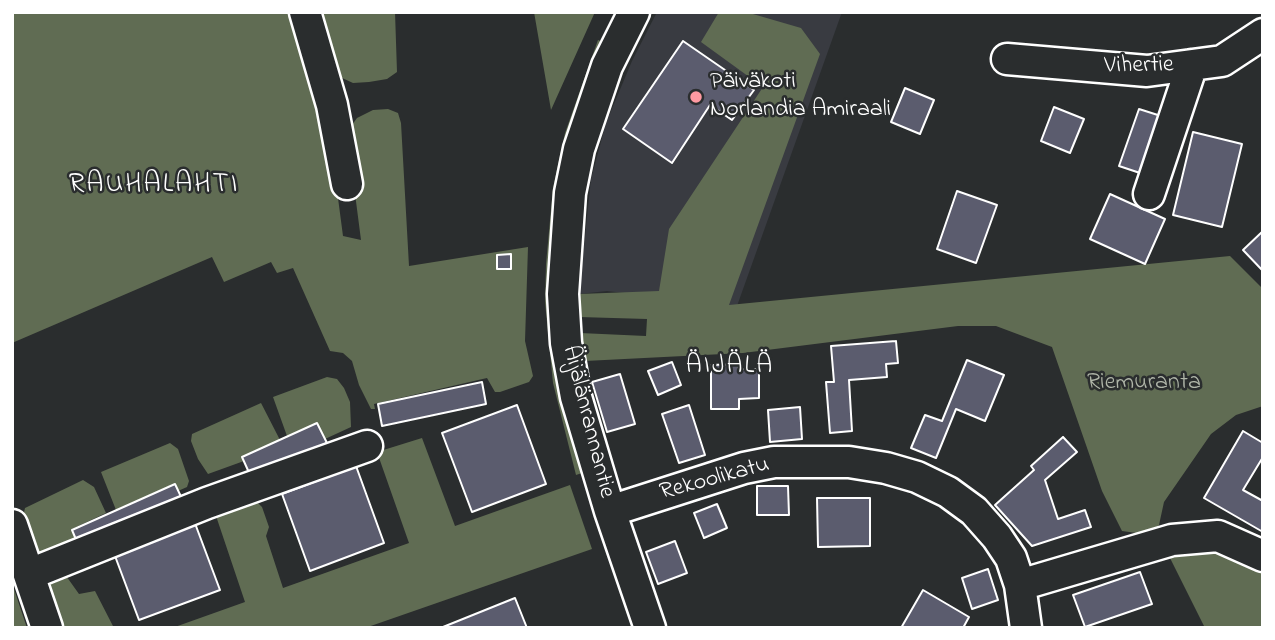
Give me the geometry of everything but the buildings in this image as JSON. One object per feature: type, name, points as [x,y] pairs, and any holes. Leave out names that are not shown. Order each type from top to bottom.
[{"type":"street","points":[[305,12],[332,105],[347,184]]},
{"type":"street","name":"Äijälänrannantie","points":[[634,12],[607,66],[579,149],[564,244],[563,294],[566,343],[576,397],[610,511],[650,628]]},
{"type":"street","name":"Vihertie","points":[[1007,59],[1147,72],[1222,61],[1263,34]]},
{"type":"street","points":[[1149,194],[1192,65]]},
{"type":"street","points":[[30,574],[207,503],[367,446]]},
{"type":"street","name":"Rekoolikatu","points":[[610,511],[744,468],[775,462],[849,462],[886,468],[938,487],[974,511],[1011,558],[1020,585],[1026,628]]},
{"type":"street","points":[[12,525],[47,628]]},
{"type":"street","points":[[1020,585],[1172,540],[1218,536],[1263,556]]},
{"type":"shaded area","points":[[657,12],[842,12],[737,306],[607,291],[579,294],[591,179],[606,123],[632,61]]},
{"type":"green space","points":[[12,12],[298,12],[331,145],[343,236],[361,240],[347,132],[357,118],[373,110],[388,109],[398,113],[401,123],[409,266],[528,247],[525,341],[533,376],[529,382],[495,392],[487,378],[374,404],[375,409],[371,409],[359,385],[352,361],[343,353],[330,351],[293,268],[277,273],[271,262],[224,282],[212,257],[12,343]]},
{"type":"green space","points":[[319,12],[395,12],[397,72],[387,79],[369,82],[353,83],[340,77],[330,58]]},
{"type":"green space","points":[[534,12],[595,12],[551,110]]},
{"type":"green space","name":"Riemuranta","points":[[719,12],[746,12],[801,28],[820,54],[729,305],[1230,256],[1263,289],[1263,406],[1236,415],[1211,434],[1164,502],[1159,525],[1151,535],[1122,531],[1102,491],[1052,347],[996,326],[958,326],[743,353],[585,361],[580,333],[646,336],[647,319],[579,317],[579,294],[659,291],[669,229],[763,87],[701,42]]},
{"type":"green space","points":[[598,40],[603,42],[561,190],[585,472],[576,475],[553,383],[545,302],[546,264],[553,188],[565,133]]},
{"type":"green space","points":[[327,377],[337,379],[344,388],[350,402],[351,427],[325,439],[317,423],[287,436],[273,397]]},
{"type":"green space","points":[[261,403],[280,440],[243,457],[244,461],[208,474],[198,459],[191,441],[192,434]]},
{"type":"green space","points":[[422,438],[455,526],[570,485],[592,549],[365,628],[172,628],[245,602],[214,510],[252,497],[262,507],[269,527],[266,536],[283,588],[409,543],[377,452]]},
{"type":"green space","points":[[170,443],[178,449],[189,481],[187,487],[178,491],[174,484],[116,510],[101,472]]},
{"type":"green space","points":[[83,480],[94,487],[106,513],[72,529],[78,545],[33,556],[23,517],[25,508]]},
{"type":"green space","points":[[1167,552],[1224,554],[1240,558],[1263,572],[1263,628],[1205,628]]},
{"type":"green space","points":[[64,573],[79,594],[95,591],[114,628],[62,628],[47,581]]},
{"type":"green space","points":[[13,586],[27,628],[12,628]]},
{"type":"place","name":"Päiväkoti Norlandia Amiraali","points":[[696,97]]},
{"type":"district","name":"RAUHALAHTI","points":[[154,186]]},
{"type":"district","name":"ÄIJÄLÄ","points":[[730,368]]}]
